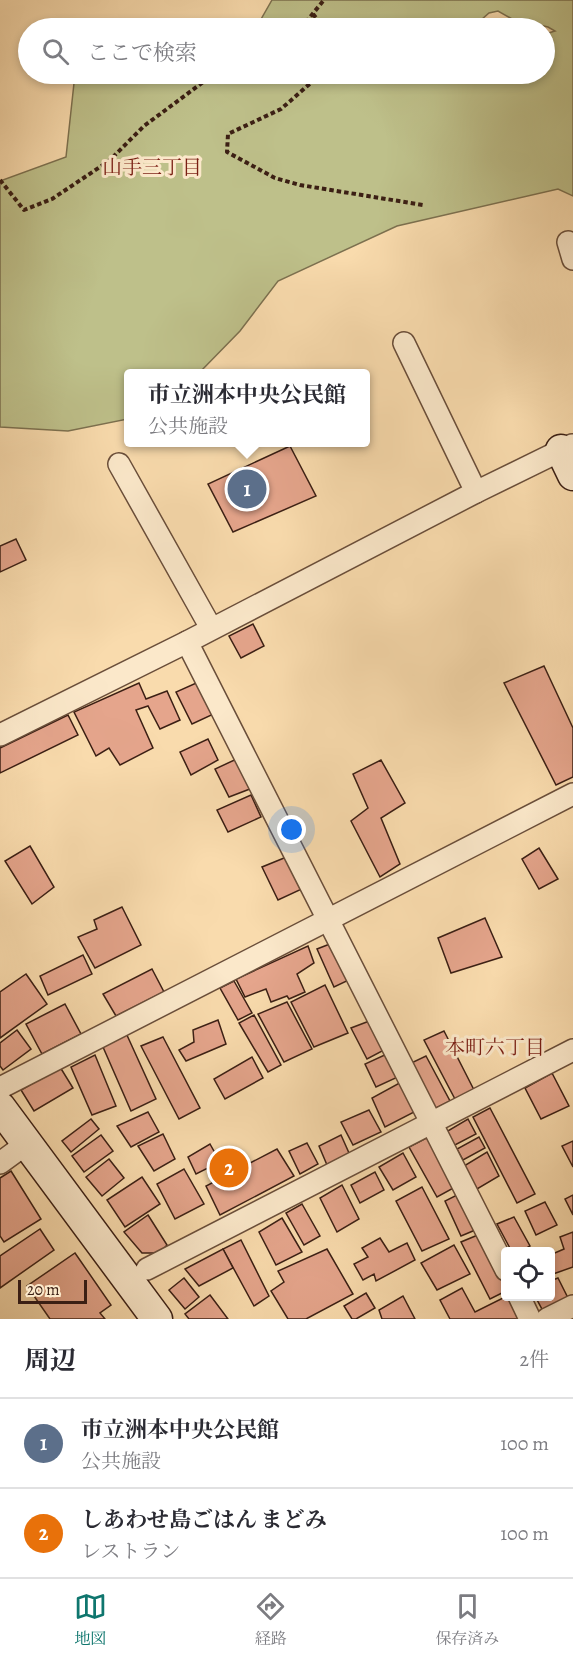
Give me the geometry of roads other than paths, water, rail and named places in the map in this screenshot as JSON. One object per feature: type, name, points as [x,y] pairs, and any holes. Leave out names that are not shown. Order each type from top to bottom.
[{"type":"street","points":[[404,343],[476,492]]},
{"type":"street","points":[[0,735],[187,642],[476,492],[569,457]]},
{"type":"street","points":[[119,464],[211,628]]},
{"type":"street","points":[[187,642],[501,1260]]},
{"type":"street","points":[[0,1088],[573,794]]},
{"type":"street","points":[[147,1269],[573,1050]]},
{"type":"street","points":[[0,1107],[153,1317]]},
{"type":"street","points":[[0,1163],[26,1143]]},
{"type":"street","points":[[521,1301],[530,1319]]},
{"type":"street","points":[[547,1319],[573,1306]]},
{"type":"place","name":"市立洲本中央公民館","points":[[247,489]]},
{"type":"place","name":"しあわせ島ごはん まどみ","points":[[229,1168]]},
{"type":"district","name":"山手三丁目","points":[[152,167]]},
{"type":"district","name":"本町六丁目","points":[[495,1047]]}]
